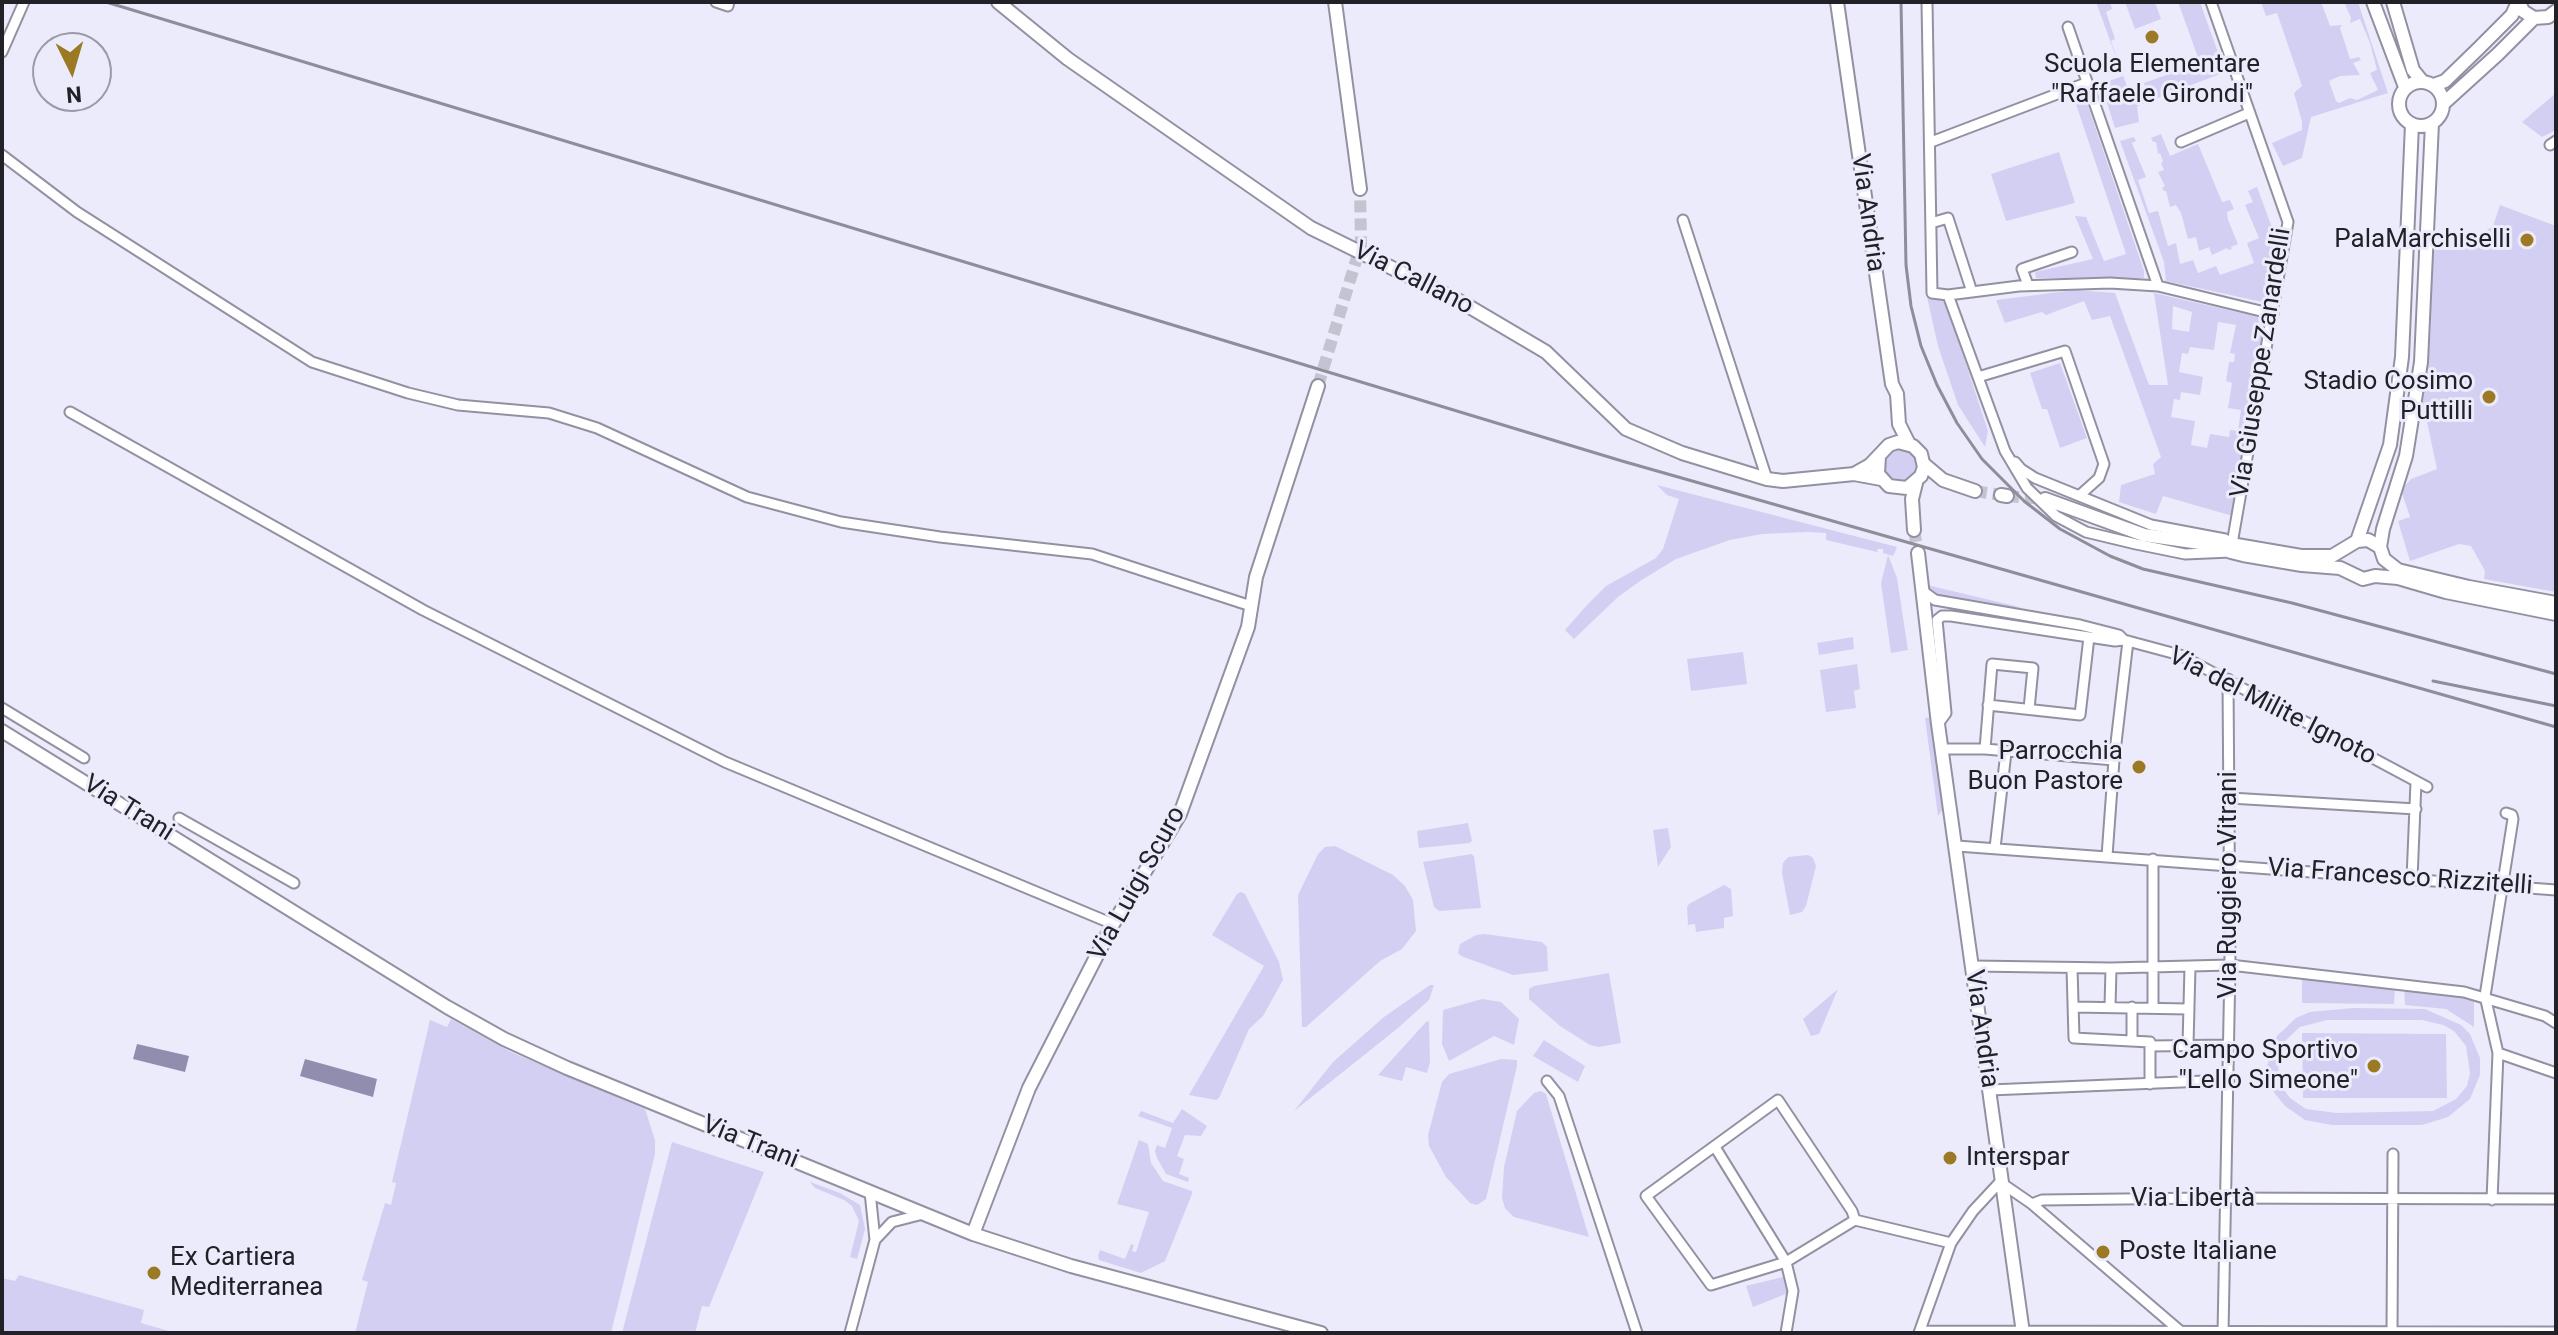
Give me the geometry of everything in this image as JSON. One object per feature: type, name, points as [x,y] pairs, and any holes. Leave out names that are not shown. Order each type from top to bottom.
[{"type":"main road","name":"Via Callano","points":[[998,2],[1068,59],[1311,228],[1463,303],[1546,352],[1626,429],[1682,453],[1767,479],[1783,481],[1854,474],[1881,479]]},
{"type":"main road","points":[[1335,2],[1360,189]]},
{"type":"main road","name":"Via Andria","points":[[1837,2],[1899,424],[1909,444]]},
{"type":"main road","points":[[2373,2],[2405,87]]},
{"type":"main road","points":[[2393,2],[2413,70],[2428,83],[2441,92],[2444,103],[2441,114],[2426,126],[2412,124],[2399,108],[2405,87],[2428,83],[2445,81],[2512,15],[2518,2]]},
{"type":"main road","points":[[2518,2],[2523,11],[2534,18],[2548,17],[2556,11]]},
{"type":"main road","points":[[2444,103],[2534,18]]},
{"type":"main road","points":[[2375,576],[2380,571],[2383,529],[2406,456],[2421,362],[2432,123]]},
{"type":"main road","points":[[2351,574],[2345,561],[2390,445],[2404,333],[2412,124]]},
{"type":"main road","name":"Via Luigi Scuro","points":[[973,1234],[1029,1088],[1113,924],[1180,814],[1248,627],[1256,577],[1318,386]]},
{"type":"main road","name":"Via Andria","points":[[1893,443],[1899,424]]},
{"type":"main road","points":[[1854,474],[1893,443],[1909,444],[1921,454],[1924,464],[1943,480],[1975,491]]},
{"type":"main road","points":[[1879,456],[1877,468],[1881,479],[1889,486],[1907,488],[1918,481],[1943,480]]},
{"type":"main road","points":[[1914,530],[1912,514],[1924,464]]},
{"type":"main road","points":[[1897,489],[1912,514]]},
{"type":"main road","points":[[2045,499],[2144,535],[2229,547],[2301,556],[2332,556],[2368,540],[2398,570],[2556,603]]},
{"type":"main road","points":[[2229,547],[2302,565],[2340,568],[2363,579],[2375,576],[2398,578],[2446,592],[2556,614]]},
{"type":"main road","name":"Via Andria","points":[[1918,553],[1938,724],[2022,1332]]},
{"type":"main road","name":"Via Trani","points":[[2,731],[504,1039],[567,1068],[973,1234],[1071,1266],[1321,1333]]},
{"type":"street","points":[[2,52],[24,2]]},
{"type":"street","points":[[716,2],[728,6],[729,2]]},
{"type":"street","points":[[1927,2],[1932,293],[1948,295],[2028,285],[2110,283],[2158,286],[2273,314]]},
{"type":"street","name":"Via Giuseppe Zanardelli","points":[[2211,2],[2288,222],[2229,547]]},
{"type":"street","points":[[2068,27],[2158,286]]},
{"type":"street","points":[[1931,142],[2086,83]]},
{"type":"street","points":[[2181,142],[2249,113]]},
{"type":"street","points":[[2,155],[77,212],[312,362],[408,393],[458,405],[549,413],[573,420],[747,497],[828,519],[940,537],[1092,554],[1251,606]]},
{"type":"street","points":[[1931,223],[1948,218],[1972,292]]},
{"type":"street","points":[[1683,220],[1767,479]]},
{"type":"street","points":[[2028,285],[2022,269],[2072,252]]},
{"type":"street","points":[[1948,295],[1995,431],[2005,451],[2027,488],[2056,516],[2086,532],[2185,554],[2229,547],[2225,539],[2151,525],[2035,478],[2021,469],[2005,451]]},
{"type":"street","points":[[1978,377],[2065,351],[2104,464],[2099,478],[2080,495]]},
{"type":"street","points":[[70,412],[423,610],[725,762],[1113,924]]},
{"type":"street","name":"Via del Milite Ignoto","points":[[1924,592],[1935,600],[2080,625],[2180,655],[2427,787]]},
{"type":"street","name":"Via del Milite Ignoto","points":[[1937,620],[1942,616],[1951,616],[2115,641],[2126,640]]},
{"type":"street","name":"Via Andria","points":[[1937,620],[1946,713],[1938,724]]},
{"type":"street","points":[[1988,705],[2080,715],[2089,637]]},
{"type":"street","points":[[2107,856],[2126,640]]},
{"type":"street","points":[[1985,749],[1992,664],[2033,668],[2029,709]]},
{"type":"street","name":"Via Ruggiero Vitrani","points":[[2223,1332],[2230,965],[2228,679]]},
{"type":"street","name":"Via Trani","points":[[2,708],[84,758]]},
{"type":"street","points":[[39,754],[46,735]]},
{"type":"street","points":[[1942,749],[1985,749],[2114,760]]},
{"type":"street","points":[[1995,848],[2006,752]]},
{"type":"street","points":[[2412,879],[2416,782]]},
{"type":"street","points":[[2230,798],[2416,809]]},
{"type":"street","points":[[2492,1200],[2498,1053],[2485,996],[2513,819],[2506,813]]},
{"type":"street","name":"Via Trani","points":[[179,818],[294,883]]},
{"type":"street","points":[[217,864],[226,845]]},
{"type":"street","name":"Via Francesco Rizzitelli","points":[[1957,846],[2556,890]]},
{"type":"street","points":[[2153,859],[2153,1008]]},
{"type":"street","points":[[1973,966],[2111,968],[2230,965],[2485,996],[2545,1016],[2556,1023]]},
{"type":"street","points":[[2188,1045],[2190,967]]},
{"type":"street","points":[[2072,968],[2074,1038],[2150,1042],[2150,1084]]},
{"type":"street","points":[[2110,1007],[2111,968]]},
{"type":"street","points":[[2073,1007],[2189,1009]]},
{"type":"street","points":[[2132,1007],[2132,1041]]},
{"type":"street","points":[[2150,1046],[2229,1045]]},
{"type":"street","points":[[2498,1053],[2556,1073]]},
{"type":"street","points":[[1990,1090],[2229,1080]]},
{"type":"street","points":[[1547,1081],[1559,1096],[1637,1333]]},
{"type":"street","points":[[1855,1220],[1778,1100],[1646,1196],[1711,1285],[1786,1262],[1855,1220],[1951,1243]]},
{"type":"street","points":[[1715,1147],[1786,1262],[1793,1291],[1786,1333]]},
{"type":"street","points":[[2392,1333],[2393,1154]]},
{"type":"street","points":[[2179,1330],[2032,1204],[2000,1182],[1973,1211],[1951,1243],[1920,1332],[2556,1332]]},
{"type":"street","points":[[850,1333],[875,1240],[870,1192]]},
{"type":"street","name":"Via Libertà","points":[[2032,1204],[2042,1200],[2556,1199]]},
{"type":"street","points":[[875,1240],[892,1222],[924,1213]]},
{"type":"shaded area","points":[[2096,2],[2110,2],[2112,9],[2106,12],[2115,39],[2111,41],[2130,95],[2146,89],[2144,83],[2200,63],[2178,2],[2200,2],[2225,72],[2137,106],[2139,122],[2115,128],[2101,84],[2123,76]]},
{"type":"shaded area","points":[[2125,2],[2155,2],[2161,19],[2135,29]]},
{"type":"shaded area","points":[[2261,2],[2321,2],[2330,26],[2342,25],[2340,28],[2350,59],[2359,57],[2361,60],[2353,63],[2360,75],[2340,76],[2329,81],[2339,103],[2350,98],[2357,100],[2378,90],[2370,73],[2377,70],[2370,43],[2360,19],[2350,23],[2344,2],[2358,2],[2388,93],[2311,117],[2302,158],[2283,166],[2272,143],[2302,130],[2294,93],[2302,86],[2277,13],[2266,16]]},
{"type":"shaded area","points":[[2556,93],[2556,130],[2542,137],[2522,122]]},
{"type":"shaded area","points":[[2084,94],[2144,278],[2036,278],[2035,272],[2093,259],[2075,216],[2086,217],[2104,261],[2126,254],[2073,95]]},
{"type":"shaded area","points":[[2161,134],[2170,156],[2198,144],[2222,202],[2230,200],[2234,209],[2227,212],[2238,244],[2232,249],[2212,255],[2209,247],[2199,251],[2196,237],[2188,239],[2181,213],[2176,205],[2170,207],[2166,191],[2162,188],[2165,186],[2158,172],[2164,170],[2163,161],[2156,142],[2151,138]]},
{"type":"shaded area","points":[[2134,137],[2136,141],[2132,143],[2146,177],[2138,180],[2149,213],[2158,211],[2168,246],[2176,243],[2180,264],[2193,260],[2198,273],[2216,266],[2220,275],[2254,263],[2247,243],[2259,238],[2245,205],[2253,202],[2248,191],[2257,187],[2278,244],[2267,303],[2166,281],[2164,262],[2120,141]]},
{"type":"shaded area","points":[[2059,152],[2075,203],[2006,221],[1991,174]]},
{"type":"shaded area","name":"Stadio Cosimo Puttilli","points":[[2500,205],[2556,226],[2556,592],[2484,579],[2485,571],[2471,546],[2459,544],[2410,561],[2398,521],[2410,517],[2401,490],[2411,479],[2437,469],[2427,422],[2419,415],[2430,336],[2433,250],[2456,250],[2493,226]]},
{"type":"shaded area","points":[[2076,290],[2115,293],[2149,385],[2168,385],[2154,293],[2267,319],[2233,516],[2163,496],[2156,514],[2119,502],[2121,485],[2155,474],[2153,464],[2161,457],[2110,316],[2092,320],[2084,301],[2046,315],[2042,312],[2005,323],[1996,300]],"holes":[[[2173,306],[2192,312],[2189,332],[2172,329]],[[2218,322],[2236,325],[2230,353],[2235,354],[2234,362],[2229,362],[2226,381],[2232,383],[2228,408],[2241,410],[2238,431],[2230,430],[2229,437],[2210,434],[2207,448],[2191,445],[2195,421],[2171,417],[2174,399],[2180,400],[2181,392],[2200,395],[2203,377],[2179,372],[2182,353],[2188,354],[2190,347],[2214,350]]]},
{"type":"shaded area","points":[[1927,297],[1945,300],[1988,431],[1985,447],[1958,405],[1938,346]]},
{"type":"shaded area","points":[[2060,363],[2087,438],[2060,448],[2047,409],[2042,409],[2030,373]]},
{"type":"shaded area","points":[[1900,448],[1912,453],[1917,465],[1912,477],[1900,482],[1888,477],[1883,465],[1888,453]]},
{"type":"shaded area","points":[[1657,485],[1897,547],[1893,556],[1883,553],[1883,549],[1877,552],[1826,540],[1826,533],[1808,532],[1762,534],[1730,540],[1676,559],[1640,581],[1618,597],[1574,639],[1565,630],[1587,605],[1606,586],[1656,558],[1663,549],[1679,499],[1667,495]]},
{"type":"shaded area","points":[[1888,555],[1897,578],[1908,650],[1891,653],[1881,583]]},
{"type":"shaded area","points":[[1927,585],[2015,606],[2025,609],[1932,594]]},
{"type":"shaded area","points":[[1853,637],[1854,649],[1819,655],[1817,643]]},
{"type":"shaded area","points":[[1743,652],[1747,684],[1691,691],[1687,659]]},
{"type":"shaded area","points":[[1857,664],[1860,689],[1854,691],[1856,708],[1826,712],[1820,670]]},
{"type":"shaded area","points":[[1930,717],[1943,809],[1938,816],[1925,718]]},
{"type":"shaded area","points":[[1468,823],[1472,841],[1469,843],[1419,848],[1417,831]]},
{"type":"shaded area","points":[[1668,828],[1671,847],[1658,867],[1653,830]]},
{"type":"shaded area","points":[[1335,846],[1393,875],[1405,886],[1413,900],[1416,931],[1402,949],[1380,961],[1306,1027],[1302,1027],[1298,895],[1318,854],[1325,847]]},
{"type":"shaded area","points":[[1808,855],[1816,866],[1806,906],[1802,912],[1790,915],[1783,863],[1788,857]]},
{"type":"shaded area","points":[[1474,856],[1481,908],[1439,911],[1434,907],[1423,862]]},
{"type":"shaded area","points":[[1724,885],[1731,889],[1733,916],[1724,918],[1724,928],[1696,932],[1695,924],[1688,925],[1687,907]]},
{"type":"shaded area","points":[[1241,892],[1245,894],[1279,962],[1283,980],[1263,1016],[1249,1029],[1219,1098],[1189,1095],[1264,966],[1212,935]]},
{"type":"shaded area","points":[[1476,935],[1542,942],[1547,947],[1548,971],[1513,975],[1458,953],[1460,944]]},
{"type":"shaded area","points":[[1609,973],[1621,1043],[1599,1047],[1590,1045],[1560,1026],[1529,999],[1529,989],[1534,986]]},
{"type":"shaded area","points":[[2302,978],[2395,987],[2394,1004],[2302,1003]]},
{"type":"shaded area","points":[[1434,985],[1429,1000],[1294,1111],[1333,1062],[1384,1017]]},
{"type":"shaded area","points":[[2404,985],[2474,997],[2474,1027],[2446,1009],[2405,1005]]},
{"type":"shaded area","points":[[1838,989],[1819,1034],[1811,1036],[1803,1019]]},
{"type":"shaded area","points":[[1482,999],[1501,1002],[1519,1019],[1514,1045],[1494,1036],[1449,1061],[1442,1044],[1443,1010]]},
{"type":"shaded area","points":[[2353,1008],[2425,1009],[2461,1025],[2470,1034],[2480,1058],[2480,1075],[2470,1099],[2448,1117],[2422,1125],[2332,1125],[2305,1120],[2285,1106],[2272,1090],[2267,1069],[2271,1046],[2277,1036],[2296,1018],[2310,1012]],"holes":[[[2327,1020],[2422,1020],[2454,1031],[2466,1046],[2470,1073],[2467,1086],[2456,1099],[2433,1111],[2337,1113],[2306,1109],[2290,1098],[2282,1087],[2278,1059],[2286,1040],[2300,1027]]]},
{"type":"shaded area","points":[[451,1019],[511,1052],[645,1109],[655,1140],[655,1154],[611,1333],[355,1333],[368,1282],[362,1280],[385,1203],[391,1205],[396,1183],[392,1182],[430,1020],[447,1027]]},
{"type":"shaded area","points":[[1429,1021],[1430,1062],[1427,1073],[1406,1067],[1402,1081],[1378,1075],[1426,1022]]},
{"type":"shaded area","name":"Campo Sportivo \"Lello Simeone\"","points":[[2302,1033],[2446,1034],[2447,1098],[2303,1098]]},
{"type":"shaded area","points":[[1544,1040],[1585,1066],[1578,1082],[1533,1056]]},
{"type":"shaded area","points":[[137,1044],[189,1056],[185,1072],[133,1059]]},
{"type":"shaded area","points":[[305,1059],[377,1079],[373,1097],[300,1076]]},
{"type":"shaded area","points":[[1501,1059],[1517,1060],[1517,1066],[1486,1199],[1477,1205],[1470,1203],[1446,1177],[1429,1146],[1428,1135],[1442,1082],[1449,1074]]},
{"type":"shaded area","points":[[1541,1091],[1546,1094],[1589,1237],[1514,1217],[1505,1208],[1502,1198],[1504,1167],[1517,1111],[1534,1093]]},
{"type":"shaded area","points":[[1182,1109],[1207,1126],[1201,1136],[1185,1135],[1177,1156],[1184,1159],[1179,1174],[1189,1178],[1188,1182],[1166,1174],[1157,1158],[1157,1145],[1165,1148],[1172,1128],[1138,1116],[1141,1111],[1173,1123]]},
{"type":"shaded area","points":[[1139,1140],[1148,1144],[1151,1163],[1163,1181],[1192,1191],[1165,1261],[1141,1273],[1099,1260],[1098,1256],[1100,1250],[1125,1259],[1131,1244],[1134,1245],[1132,1251],[1136,1252],[1149,1212],[1117,1204]]},
{"type":"shaded area","points":[[672,1142],[764,1172],[709,1307],[702,1306],[695,1333],[622,1333]]},
{"type":"shaded area","points":[[810,1182],[840,1193],[860,1205],[865,1229],[857,1259],[850,1257],[859,1221],[852,1206],[815,1188]]},
{"type":"shaded area","points":[[19,1275],[144,1310],[141,1323],[176,1333],[2,1333],[2,1278],[15,1281]]},
{"type":"shaded area","points":[[1783,1277],[1788,1293],[1753,1307],[1746,1286]]},
{"type":"tunnel","points":[[1318,386],[1361,244],[1360,189]]},
{"type":"tunnel","points":[[1975,491],[2001,495]]},
{"type":"tunnel","points":[[2007,496],[2045,499]]},
{"type":"tunnel","points":[[1914,530],[1918,553]]},
{"type":"railway","points":[[106,2],[1622,461],[2556,727]]},
{"type":"railway","points":[[1901,2],[1906,265],[1911,306],[1921,346],[1937,385],[1957,423],[1982,459],[2024,501],[2060,529],[2110,556],[2143,569],[2292,603],[2556,674]]},
{"type":"railway","points":[[2433,681],[2556,706]]},
{"type":"place","name":"Scuola Elementare \"Raffaele Girondi\"","points":[[2152,37]]},
{"type":"place","name":"PalaMarchiselli","points":[[2527,240]]},
{"type":"place","name":"Stadio Cosimo Puttilli","points":[[2489,397]]},
{"type":"place","name":"Parrocchia Buon Pastore","points":[[2139,767]]},
{"type":"place","name":"Campo Sportivo \"Lello Simeone\"","points":[[2374,1066]]},
{"type":"place","name":"Interspar","points":[[1950,1158]]},
{"type":"place","name":"Poste Italiane","points":[[2103,1252]]},
{"type":"place","name":"Ex Cartiera Mediterranea","points":[[154,1273]]}]
